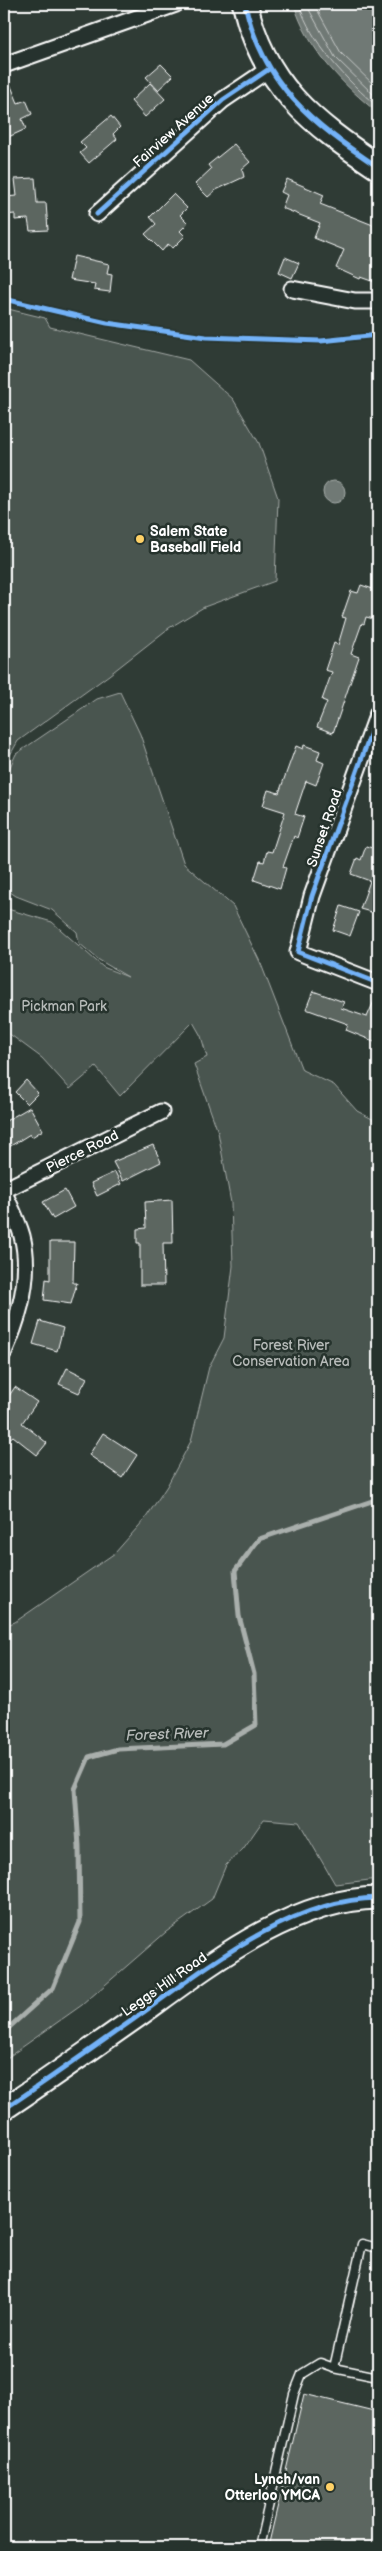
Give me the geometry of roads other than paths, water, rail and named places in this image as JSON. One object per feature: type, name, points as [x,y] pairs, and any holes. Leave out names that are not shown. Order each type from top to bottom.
[{"type":"main road","points":[[245,4],[257,45],[269,69],[284,90],[310,116],[378,167]]},
{"type":"street","points":[[4,65],[176,4]]},
{"type":"street","name":"Fairview Avenue","points":[[97,214],[223,100],[269,69]]},
{"type":"street","points":[[292,289],[355,301],[378,301]]},
{"type":"street","name":"Sunset Road","points":[[378,713],[312,896],[298,952],[378,983]]},
{"type":"street","name":"Pierce Road","points":[[4,1192],[161,1112]]},
{"type":"street","points":[[4,1192],[22,1235],[26,1261],[23,1299],[4,1352]]},
{"type":"street","name":"Leggs Hill Road","points":[[4,2109],[184,1982],[255,1938],[312,1910],[344,1902],[378,1898]]},
{"type":"lane","points":[[334,2368],[362,2244],[378,2248]]},
{"type":"lane","points":[[259,2547],[294,2394],[302,2374],[320,2363],[334,2368],[378,2377]]},
{"type":"water","points":[[294,4],[378,4],[378,113],[339,78],[317,51],[300,20]]},
{"type":"water","points":[[334,481],[342,484],[345,492],[342,500],[334,503],[326,500],[323,492],[326,484]]},
{"type":"waterway","name":"Forest River","points":[[4,2032],[53,1988],[80,1922],[79,1846],[75,1789],[89,1757],[118,1749],[223,1744],[256,1725],[254,1674],[239,1616],[235,1571],[259,1539],[378,1499]]},
{"type":"place","name":"Salem State Baseball Field","points":[[140,539]]},
{"type":"place","name":"Lynch/van Otterloo YMCA","points":[[330,2487]]},
{"type":"park label","name":"Pickman Park","points":[[64,1006]]},
{"type":"park label","name":"Forest River Conservation Area","points":[[291,1354]]}]
